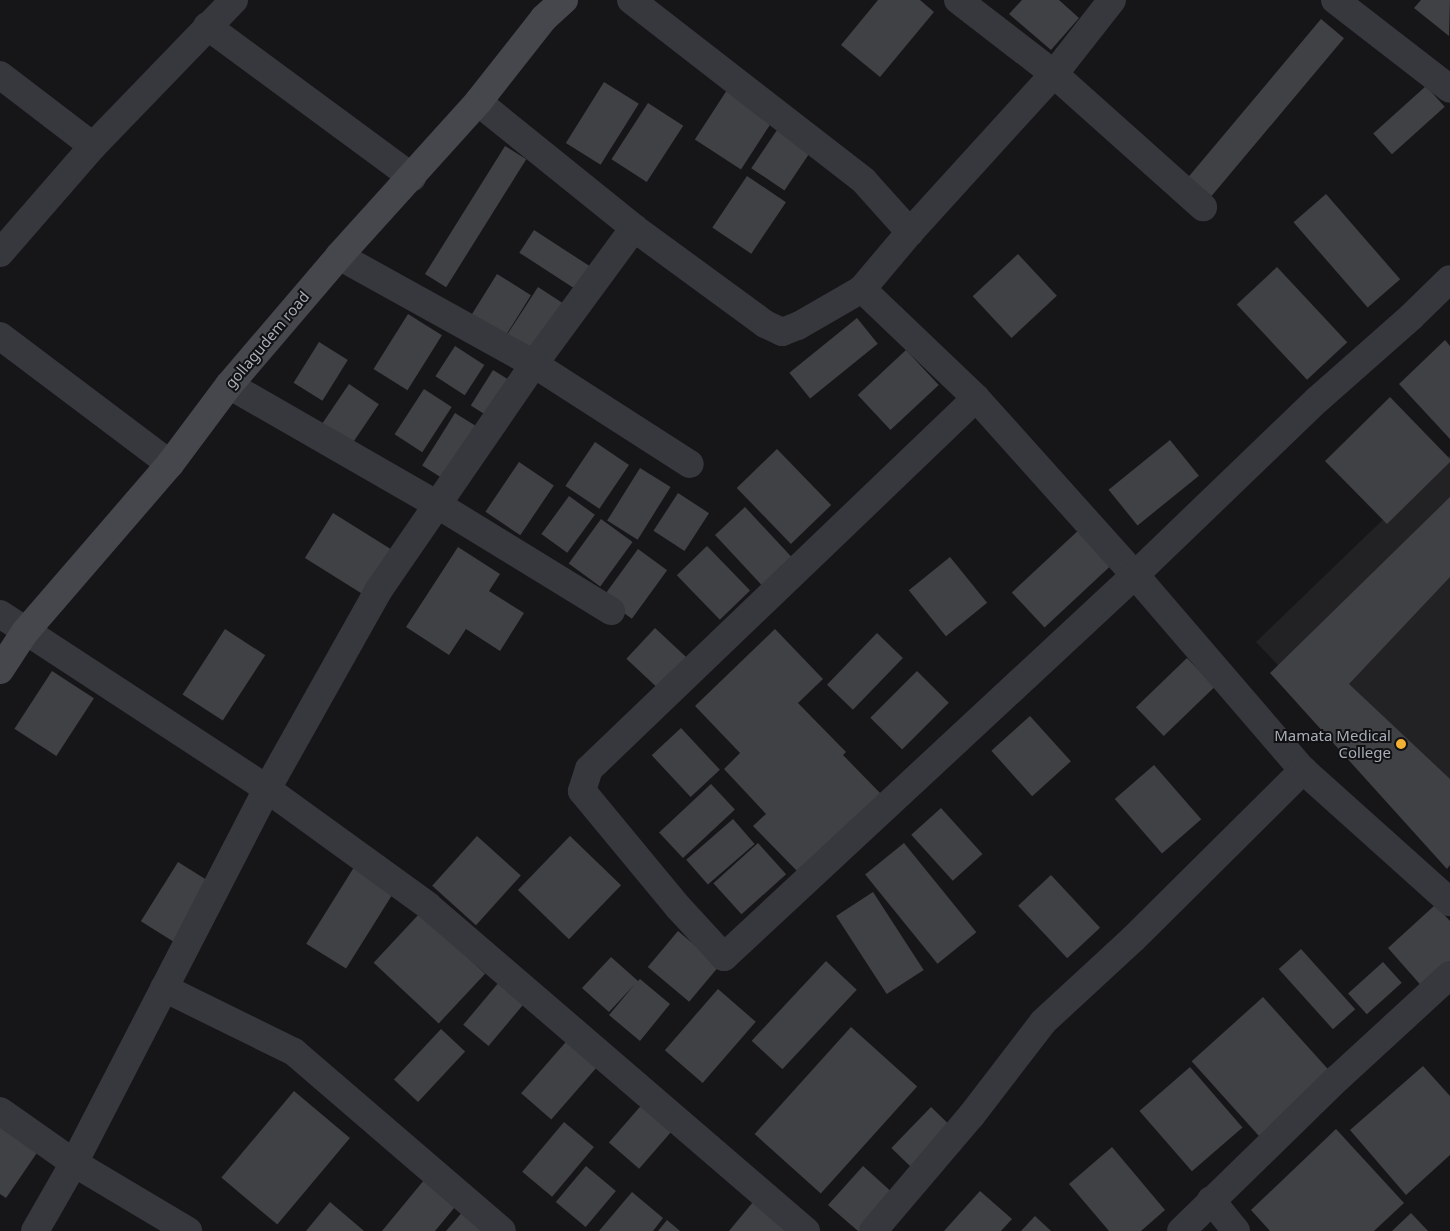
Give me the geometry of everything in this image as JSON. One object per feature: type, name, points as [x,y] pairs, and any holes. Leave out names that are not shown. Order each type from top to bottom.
[{"type":"street","points":[[0,253],[93,146],[234,0]]},
{"type":"street","name":"gollagudem road","points":[[0,670],[25,632],[170,464],[229,385],[339,256],[412,178],[478,102],[546,9],[564,0]]},
{"type":"street","points":[[631,0],[864,181],[910,232]]},
{"type":"street","points":[[958,0],[1054,74],[1203,208]]},
{"type":"street","points":[[478,102],[634,228],[765,324],[782,332],[798,326],[862,289],[910,232],[1054,74],[1112,0]]},
{"type":"street","points":[[1335,0],[1450,89]]},
{"type":"street","points":[[207,26],[412,178]]},
{"type":"street","points":[[0,76],[93,146]]},
{"type":"street","points":[[35,1231],[74,1163],[267,789],[378,591],[534,364],[634,228]]},
{"type":"street","points":[[339,256],[534,364],[690,464]]},
{"type":"street","points":[[976,398],[589,769],[582,791],[678,907],[724,957],[1135,575],[1317,400],[1411,317],[1450,279]]},
{"type":"street","points":[[862,289],[976,398],[1135,575],[1303,770],[1450,902]]},
{"type":"street","points":[[0,336],[170,464]]},
{"type":"street","points":[[229,385],[438,505],[611,611]]},
{"type":"street","points":[[0,614],[267,789],[427,905],[806,1231]]},
{"type":"street","points":[[873,1231],[971,1116],[1043,1022],[1133,939],[1303,770]]},
{"type":"street","points":[[1182,1231],[1211,1200],[1450,975]]},
{"type":"street","points":[[164,988],[294,1052],[502,1231]]},
{"type":"street","points":[[0,1111],[74,1163],[188,1231]]},
{"type":"street","points":[[1211,1200],[1236,1231]]},
{"type":"shaded area","name":"Mamata Medical College","points":[[1450,455],[1450,845],[1256,642]]},
{"type":"building","points":[[878,0],[920,0],[934,12],[880,77],[841,45]]},
{"type":"building","points":[[1022,0],[1059,0],[1079,18],[1051,50],[1009,14]]},
{"type":"building","points":[[1421,0],[1450,0],[1449,36],[1414,8]]},
{"type":"building","points":[[1321,19],[1344,38],[1212,196],[1189,177]]},
{"type":"building","points":[[604,82],[639,104],[601,165],[566,143]]},
{"type":"building","points":[[1426,86],[1445,107],[1392,154],[1373,134]]},
{"type":"building","points":[[727,90],[773,120],[741,169],[695,139]]},
{"type":"building","points":[[648,103],[683,126],[647,182],[612,159]]},
{"type":"building","points":[[777,130],[810,152],[784,191],[751,168]]},
{"type":"building","points":[[505,146],[526,159],[446,287],[425,274]]},
{"type":"building","points":[[747,176],[786,202],[751,254],[712,227]]},
{"type":"building","points":[[1326,194],[1400,279],[1368,307],[1294,222]]},
{"type":"building","points":[[534,230],[592,268],[577,290],[519,253]]},
{"type":"building","points":[[1018,254],[1057,296],[1012,338],[973,296]]},
{"type":"building","points":[[1277,267],[1347,342],[1307,380],[1237,305]]},
{"type":"building","points":[[497,274],[531,295],[502,341],[468,320]]},
{"type":"building","points":[[538,287],[566,305],[531,358],[504,340]]},
{"type":"building","points":[[408,314],[442,335],[407,390],[374,369]]},
{"type":"building","points":[[857,318],[878,344],[810,398],[789,373]]},
{"type":"building","points":[[1445,340],[1450,346],[1450,439],[1399,384]]},
{"type":"building","points":[[319,342],[348,360],[322,401],[294,383]]},
{"type":"building","points":[[455,346],[484,365],[465,395],[435,376]]},
{"type":"building","points":[[906,350],[939,385],[890,430],[858,395]]},
{"type":"building","points":[[493,370],[520,387],[498,423],[471,406]]},
{"type":"building","points":[[349,384],[379,404],[350,447],[320,427]]},
{"type":"building","points":[[424,389],[452,407],[422,452],[395,434]]},
{"type":"building","points":[[1390,397],[1450,459],[1450,462],[1387,524],[1325,461]]},
{"type":"building","points":[[455,413],[486,432],[453,485],[422,466]]},
{"type":"building","points":[[1170,440],[1199,476],[1138,525],[1109,490]]},
{"type":"building","points":[[595,442],[629,465],[599,509],[565,486]]},
{"type":"building","points":[[777,449],[831,505],[791,544],[737,488]]},
{"type":"building","points":[[519,462],[554,485],[520,535],[485,512]]},
{"type":"building","points":[[640,468],[671,487],[638,540],[607,521]]},
{"type":"building","points":[[678,493],[709,513],[685,551],[653,531]]},
{"type":"building","points":[[569,496],[595,515],[567,553],[541,534]]},
{"type":"building","points":[[1450,497],[1450,577],[1349,684],[1450,779],[1450,865],[1447,869],[1270,673]]},
{"type":"building","points":[[745,507],[793,559],[763,587],[715,535]]},
{"type":"building","points":[[333,513],[397,553],[369,598],[305,558]]},
{"type":"building","points":[[601,519],[633,542],[600,586],[569,563]]},
{"type":"building","points":[[1082,527],[1115,562],[1045,628],[1012,592]]},
{"type":"building","points":[[707,546],[750,591],[720,620],[677,575]]},
{"type":"building","points":[[458,547],[500,574],[489,591],[524,613],[500,651],[466,629],[449,655],[406,627]]},
{"type":"building","points":[[638,549],[667,570],[632,619],[603,598]]},
{"type":"building","points":[[950,557],[987,603],[946,636],[909,590]]},
{"type":"building","points":[[655,628],[690,661],[661,691],[626,659]]},
{"type":"building","points":[[225,629],[265,655],[223,721],[183,694]]},
{"type":"building","points":[[775,629],[823,679],[798,703],[846,752],[843,755],[881,794],[799,873],[753,826],[766,814],[724,769],[740,753],[695,706]]},
{"type":"building","points":[[877,633],[903,658],[853,710],[827,685]]},
{"type":"building","points":[[1187,658],[1215,687],[1164,736],[1136,707]]},
{"type":"building","points":[[52,671],[94,698],[56,756],[14,729]]},
{"type":"building","points":[[917,671],[949,703],[902,749],[870,718]]},
{"type":"building","points":[[1030,716],[1071,761],[1032,796],[991,751]]},
{"type":"building","points":[[681,728],[720,770],[691,797],[652,755]]},
{"type":"building","points":[[1154,765],[1201,819],[1162,853],[1115,799]]},
{"type":"building","points":[[711,784],[735,810],[683,858],[659,832]]},
{"type":"building","points":[[941,808],[982,854],[953,881],[911,835]]},
{"type":"building","points":[[733,819],[755,844],[708,885],[686,860]]},
{"type":"building","points":[[477,836],[521,875],[476,925],[432,886]]},
{"type":"building","points":[[570,836],[621,885],[569,939],[518,890]]},
{"type":"building","points":[[758,843],[786,874],[742,914],[713,883]]},
{"type":"building","points":[[904,843],[976,932],[938,964],[865,874]]},
{"type":"building","points":[[178,862],[220,888],[182,947],[141,921]]},
{"type":"building","points":[[356,864],[396,889],[346,969],[306,944]]},
{"type":"building","points":[[1051,875],[1100,928],[1067,958],[1018,906]]},
{"type":"building","points":[[873,892],[924,970],[887,994],[836,916]]},
{"type":"building","points":[[1435,905],[1450,921],[1450,966],[1425,990],[1388,948]]},
{"type":"building","points":[[420,913],[485,974],[439,1023],[374,963]]},
{"type":"building","points":[[678,931],[719,966],[689,1002],[648,967]]},
{"type":"building","points":[[1301,949],[1355,1009],[1333,1029],[1279,969]]},
{"type":"building","points":[[611,957],[638,981],[640,979],[670,1004],[640,1041],[609,1015],[635,984],[609,1012],[582,988]]},
{"type":"building","points":[[826,961],[857,990],[782,1069],[752,1041]]},
{"type":"building","points":[[1383,962],[1402,983],[1367,1014],[1348,993]]},
{"type":"building","points":[[505,975],[530,996],[488,1046],[463,1025]]},
{"type":"building","points":[[718,989],[756,1022],[703,1083],[665,1050]]},
{"type":"building","points":[[1263,997],[1333,1074],[1261,1139],[1192,1061]]},
{"type":"building","points":[[851,1027],[917,1087],[821,1194],[755,1134]]},
{"type":"building","points":[[441,1029],[465,1052],[418,1102],[394,1079]]},
{"type":"building","points":[[571,1036],[601,1062],[551,1120],[521,1093]]},
{"type":"building","points":[[1423,1066],[1450,1096],[1450,1155],[1406,1195],[1350,1130]]},
{"type":"building","points":[[1190,1067],[1242,1127],[1192,1171],[1139,1111]]},
{"type":"building","points":[[294,1091],[350,1138],[277,1224],[221,1178]]},
{"type":"building","points":[[645,1101],[675,1127],[639,1169],[609,1143]]},
{"type":"building","points":[[931,1107],[954,1129],[914,1170],[891,1148]]},
{"type":"building","points":[[0,1119],[41,1147],[6,1198],[0,1194]]},
{"type":"building","points":[[564,1122],[594,1147],[552,1197],[522,1172]]},
{"type":"building","points":[[1336,1129],[1404,1203],[1374,1231],[1270,1231],[1251,1210]]},
{"type":"building","points":[[1112,1147],[1165,1210],[1141,1231],[1109,1231],[1069,1184]]},
{"type":"building","points":[[586,1166],[616,1191],[586,1227],[556,1202]]},
{"type":"building","points":[[863,1166],[895,1195],[862,1231],[858,1231],[828,1205]]},
{"type":"building","points":[[429,1174],[460,1201],[435,1231],[382,1231]]},
{"type":"building","points":[[980,1191],[1012,1219],[1001,1231],[944,1231]]},
{"type":"building","points":[[632,1192],[663,1218],[653,1231],[599,1231]]},
{"type":"building","points":[[758,1196],[796,1231],[729,1231]]},
{"type":"building","points":[[330,1202],[364,1231],[306,1231]]},
{"type":"building","points":[[465,1209],[492,1231],[446,1231]]},
{"type":"building","points":[[1411,1213],[1428,1231],[1392,1231]]},
{"type":"building","points":[[1035,1216],[1051,1231],[1021,1231]]},
{"type":"building","points":[[667,1220],[680,1231],[658,1231]]},
{"type":"place","name":"Mamata Medical College","points":[[1401,744]]}]
